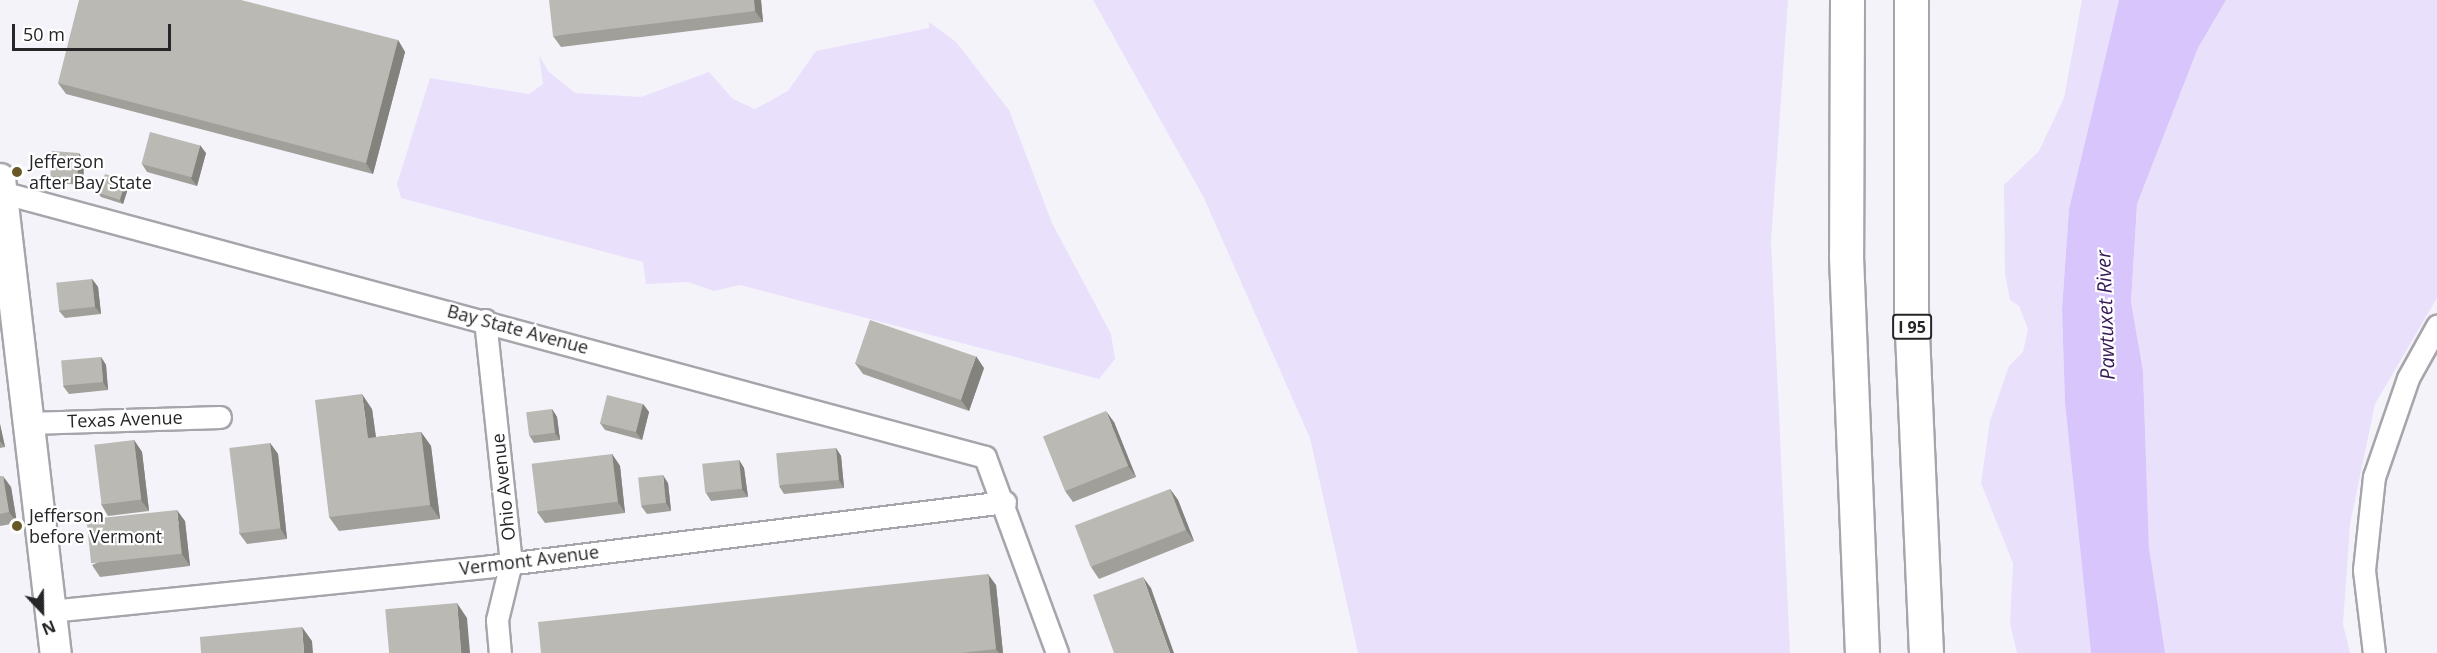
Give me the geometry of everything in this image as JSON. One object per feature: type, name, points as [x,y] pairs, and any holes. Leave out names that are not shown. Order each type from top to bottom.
[{"type":"highway","points":[[1847,0],[1846,267],[1862,653]]},
{"type":"highway","name":"I 95","points":[[1911,0],[1911,299],[1926,653]]},
{"type":"main road","points":[[1,186],[56,653]]},
{"type":"street","name":"Bay State Avenue","points":[[1,186],[484,320],[969,450],[989,462],[1057,653]]},
{"type":"street","name":"Ohio Avenue","points":[[484,320],[511,562],[497,620],[500,653]]},
{"type":"street","points":[[2374,653],[2364,570],[2374,477],[2408,378],[2437,326]]},
{"type":"street","name":"Texas Avenue","points":[[29,423],[220,417]]},
{"type":"street","name":"Vermont Avenue","points":[[51,611],[511,562],[1005,502]]},
{"type":"shaded area","points":[[1093,0],[1788,0],[1771,241],[1790,653],[1358,653],[1310,438],[1203,196]]},
{"type":"shaded area","points":[[2082,0],[2119,0],[2069,209],[2062,309],[2065,403],[2091,653],[2017,653],[2010,623],[2013,563],[1981,483],[1990,421],[2009,366],[2023,352],[2028,329],[2019,306],[2010,300],[2005,274],[2004,185],[2039,151],[2064,98]]},
{"type":"shaded area","points":[[2226,0],[2437,0],[2437,298],[2375,404],[2350,524],[2343,624],[2350,653],[2165,653],[2158,622],[2149,548],[2143,371],[2131,302],[2137,204],[2198,48]]},
{"type":"shaded area","points":[[929,22],[956,42],[1009,110],[1052,223],[1111,334],[1115,359],[1099,379],[740,285],[714,291],[688,282],[646,284],[643,262],[401,198],[397,184],[430,78],[529,94],[543,84],[539,55],[548,71],[575,93],[641,97],[709,72],[733,99],[755,109],[788,91],[816,51],[929,28]]},
{"type":"water","name":"Pawtuxet River","points":[[2119,0],[2226,0],[2198,48],[2137,204],[2131,302],[2143,371],[2149,548],[2165,653],[2091,653],[2065,403],[2062,309],[2069,209]]},
{"type":"building","points":[[79,0],[241,0],[398,40],[366,163],[58,83]]},
{"type":"building","points":[[549,0],[754,0],[755,11],[553,36]]},
{"type":"building","points":[[150,132],[200,145],[192,177],[141,164]]},
{"type":"building","points":[[52,151],[79,153],[77,178],[50,176]]},
{"type":"building","points":[[105,174],[126,181],[120,200],[99,193]]},
{"type":"building","points":[[92,279],[95,307],[59,311],[56,283]]},
{"type":"building","points":[[870,320],[976,356],[961,400],[855,363]]},
{"type":"building","points":[[101,357],[103,382],[63,385],[61,360]]},
{"type":"building","points":[[362,394],[368,438],[421,432],[430,505],[329,517],[315,400]]},
{"type":"building","points":[[607,395],[643,404],[636,432],[600,423]]},
{"type":"building","points":[[552,409],[555,433],[529,436],[526,412]]},
{"type":"building","points":[[1106,411],[1128,466],[1065,491],[1043,436]]},
{"type":"building","points":[[134,440],[141,500],[102,504],[94,445]]},
{"type":"building","points":[[270,443],[280,528],[240,533],[229,448]]},
{"type":"building","points":[[836,448],[839,480],[779,485],[776,453]]},
{"type":"building","points":[[612,454],[618,502],[537,512],[532,464]]},
{"type":"building","points":[[739,460],[742,489],[705,493],[702,464]]},
{"type":"building","points":[[663,475],[666,503],[641,505],[638,478]]},
{"type":"building","points":[[0,476],[3,476],[9,512],[0,514]]},
{"type":"building","points":[[1170,489],[1186,530],[1091,567],[1075,526]]},
{"type":"building","points":[[177,510],[182,554],[91,563],[86,520]]},
{"type":"building","points":[[988,574],[996,649],[960,653],[541,653],[538,622]]},
{"type":"building","points":[[1143,577],[1170,653],[1114,653],[1093,595]]},
{"type":"building","points":[[457,603],[461,653],[389,653],[385,609]]},
{"type":"building","points":[[302,627],[304,653],[201,653],[200,637]]},
{"type":"place","name":"Jefferson after Bay State","points":[[17,172]]},
{"type":"place","name":"Jefferson before Vermont","points":[[17,526]]}]
